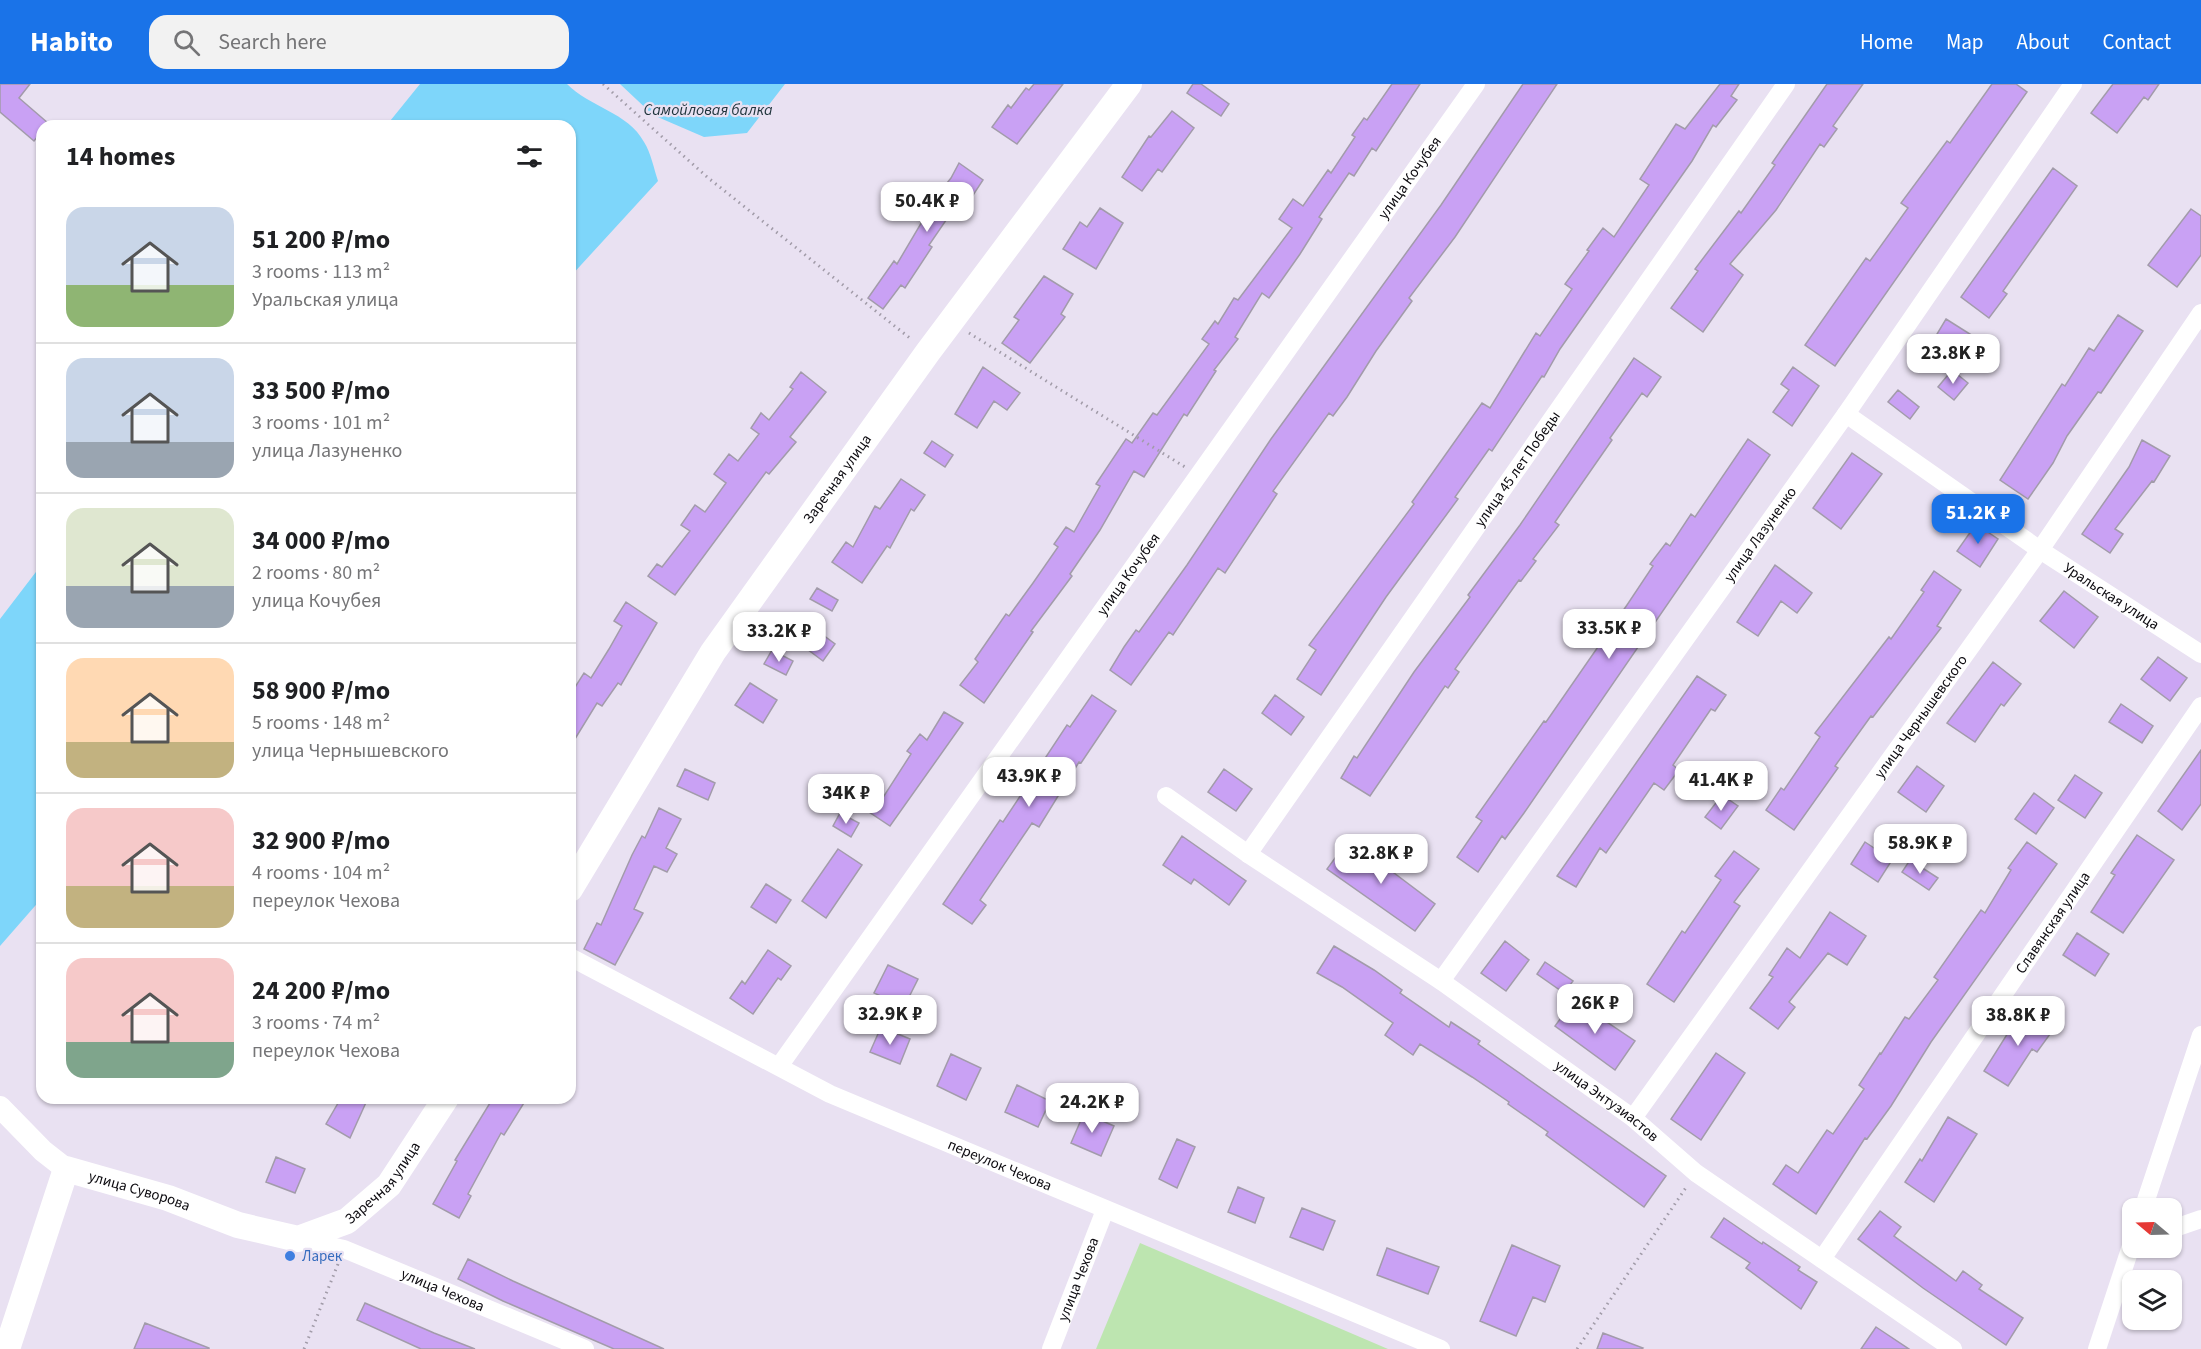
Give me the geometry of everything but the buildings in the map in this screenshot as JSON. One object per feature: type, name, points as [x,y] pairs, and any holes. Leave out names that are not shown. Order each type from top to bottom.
[{"type":"main road","name":"Заречная улица","points":[[576,879],[713,652],[928,352],[1129,84]]},
{"type":"main road","name":"Заречная улица","points":[[298,1239],[347,1221],[389,1185],[442,1104]]},
{"type":"main road","name":"улица Суворова","points":[[66,1169],[168,1198],[238,1225],[298,1239]]},
{"type":"main road","points":[[6,1338],[66,1169]]},
{"type":"street","name":"улица Кочубея","points":[[780,1065],[1197,474],[1476,84]]},
{"type":"street","name":"улица 45 лет Победы","points":[[1248,854],[1279,813],[1786,84]]},
{"type":"street","name":"улица Лазуненко","points":[[1441,981],[1846,414],[2073,84]]},
{"type":"street","name":"улица Чернышевского","points":[[1633,1118],[2040,550],[2201,313]]},
{"type":"street","name":"Уральская улица","points":[[1846,414],[2040,550],[2201,654]]},
{"type":"street","name":"Славянская улица","points":[[1822,1258],[2201,706]]},
{"type":"street","name":"улица Энтузиастов","points":[[1166,796],[1248,854],[1441,981],[1633,1118],[1696,1173],[1953,1349]]},
{"type":"street","name":"переулок Чехова","points":[[576,960],[780,1065],[830,1094],[1441,1349]]},
{"type":"street","points":[[2147,1198],[2201,1035]]},
{"type":"street","name":"улица Суворова","points":[[0,1107],[43,1151],[66,1169]]},
{"type":"street","name":"улица Чехова","points":[[1051,1349],[1105,1210]]},
{"type":"street","points":[[2182,1226],[2201,1219]]},
{"type":"street","name":"улица Чехова","points":[[298,1239],[344,1250],[585,1349]]},
{"type":"street","points":[[2097,1349],[2127,1258]]},
{"type":"path","points":[[603,84],[707,177],[928,352]]},
{"type":"path","points":[[952,322],[1197,474]]},
{"type":"path","points":[[1577,1349],[1696,1173]]},
{"type":"path","points":[[304,1349],[344,1250]]},
{"type":"green space","points":[[1140,1243],[1388,1349],[1096,1349]]},
{"type":"water","name":"Самойловая балка","points":[[420,84],[567,84],[637,132],[649,151],[658,181],[576,270],[576,120],[391,120]]},
{"type":"water","name":"Самойловая балка","points":[[620,84],[785,84],[747,133],[704,137],[653,115]]},
{"type":"water","points":[[36,572],[36,905],[0,946],[0,619]]},
{"type":"place","name":"Ларек","points":[[290,1256]]}]
